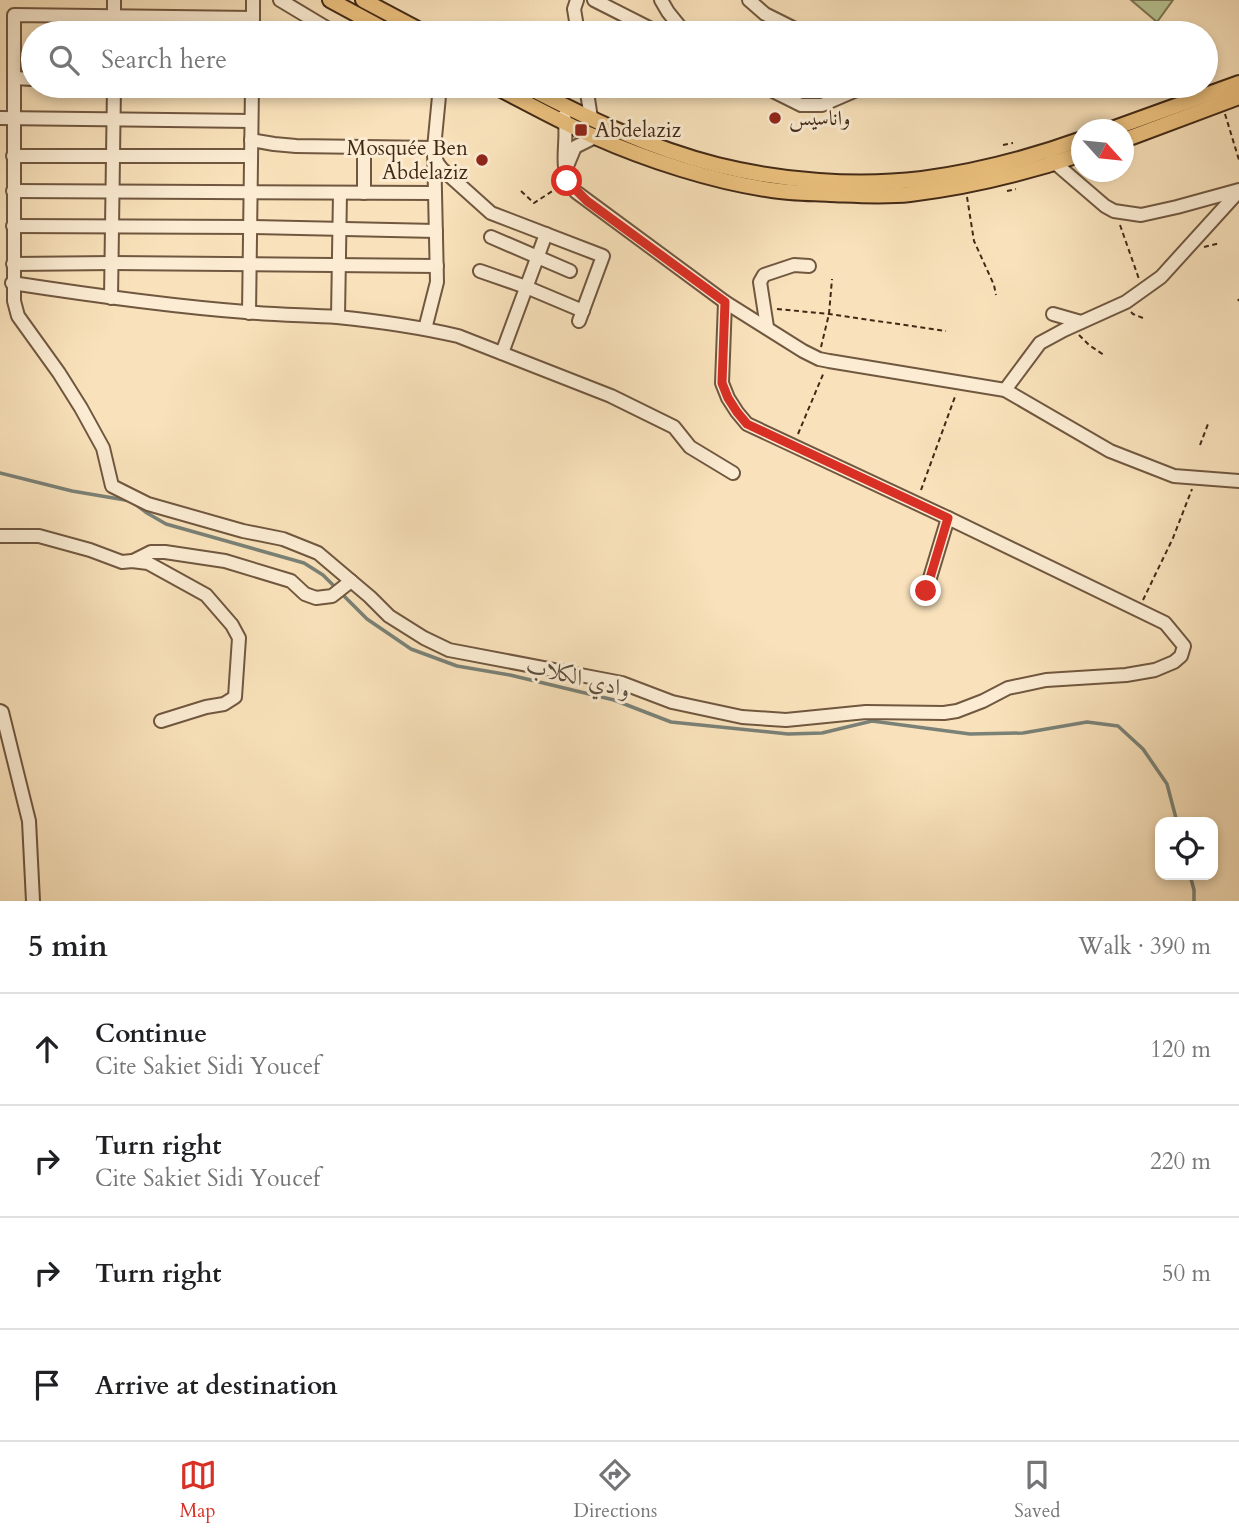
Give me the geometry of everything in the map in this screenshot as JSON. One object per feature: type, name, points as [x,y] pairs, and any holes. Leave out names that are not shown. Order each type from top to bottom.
[{"type":"main road","points":[[330,0],[369,21]]},
{"type":"main road","points":[[363,0],[402,21]]},
{"type":"main road","points":[[1218,91],[1239,83]]},
{"type":"main road","points":[[1134,136],[1239,97]]},
{"type":"main road","points":[[517,98],[595,137],[684,169],[736,184],[773,190],[908,195],[980,183],[1052,156],[1071,145]]},
{"type":"main road","points":[[549,98],[638,139],[716,164],[769,175],[872,182],[922,178],[1071,155]]},
{"type":"main road","points":[[1134,121],[1198,98]]},
{"type":"street","points":[[114,0],[114,21]]},
{"type":"street","points":[[253,0],[253,18],[14,15],[14,78],[7,118],[13,156],[14,301],[18,316],[59,373],[103,447],[112,486],[148,504],[243,531],[283,539],[318,553],[389,616],[449,650],[622,683],[672,702],[742,717],[786,720],[866,712],[944,713],[957,711],[1009,688],[1046,680],[1126,675],[1156,670],[1181,656],[1184,646],[1165,623],[747,424],[728,398],[722,383],[725,302]]},
{"type":"street","points":[[280,0],[315,21]]},
{"type":"street","points":[[576,21],[574,9],[577,0]]},
{"type":"street","points":[[594,0],[635,21]]},
{"type":"street","points":[[661,0],[675,21]]},
{"type":"street","points":[[749,0],[765,14],[779,21]]},
{"type":"street","points":[[14,78],[21,78]]},
{"type":"street","points":[[111,298],[114,98]]},
{"type":"street","points":[[249,313],[252,98]]},
{"type":"street","points":[[425,329],[437,282],[434,152],[439,98]]},
{"type":"street","points":[[588,98],[591,118]]},
{"type":"street","points":[[787,98],[801,105],[822,105],[838,98]]},
{"type":"street","points":[[561,104],[565,123],[566,176],[587,201],[725,302],[803,351],[824,360],[1005,390],[1110,450],[1174,476],[1239,481]]},
{"type":"street","points":[[7,118],[251,121]]},
{"type":"street","points":[[566,176],[575,147],[595,137]]},
{"type":"street","points":[[251,140],[274,145],[434,152]]},
{"type":"street","points":[[364,147],[364,193]]},
{"type":"street","points":[[434,152],[442,169],[491,213],[603,256],[581,316],[526,287],[480,271]]},
{"type":"street","points":[[13,156],[251,156]]},
{"type":"street","points":[[1052,156],[1105,206],[1114,211],[1140,215],[1239,190]]},
{"type":"street","points":[[1005,390],[1040,342],[1126,302],[1161,277],[1239,190]]},
{"type":"street","points":[[13,191],[435,193]]},
{"type":"street","points":[[338,317],[340,193]]},
{"type":"street","points":[[13,226],[436,231]]},
{"type":"street","points":[[502,353],[546,234]]},
{"type":"street","points":[[491,237],[570,271]]},
{"type":"street","points":[[13,264],[113,262],[437,266]]},
{"type":"street","points":[[767,327],[760,282],[764,275],[794,265],[809,266]]},
{"type":"street","points":[[12,283],[111,298],[249,313],[338,317],[458,336],[611,396],[674,427],[690,447],[733,473]]},
{"type":"street","points":[[1053,314],[1076,324]]},
{"type":"street","points":[[926,591],[948,518]]},
{"type":"street","points":[[0,536],[39,536],[122,562],[148,564],[206,595],[232,625],[239,638],[235,697],[224,704],[161,721]]},
{"type":"street","points":[[132,561],[151,552],[164,552],[225,561],[291,581],[305,594],[316,598],[332,596],[351,581]]},
{"type":"street","points":[[0,711],[29,821],[33,901]]},
{"type":"path","points":[[1222,103],[1239,160]]},
{"type":"path","points":[[1003,145],[1013,143]]},
{"type":"path","points":[[521,191],[534,203],[566,176]]},
{"type":"path","points":[[965,186],[974,241],[996,295]]},
{"type":"path","points":[[1007,191],[1016,189]]},
{"type":"path","points":[[1114,211],[1144,291]]},
{"type":"path","points":[[792,446],[824,360],[832,279]]},
{"type":"path","points":[[763,308],[829,314],[946,331]]},
{"type":"path","points":[[1076,324],[1089,345],[1104,355]]},
{"type":"path","points":[[917,503],[960,383]]},
{"type":"path","points":[[1200,445],[1208,425]]},
{"type":"path","points":[[1138,609],[1173,538],[1196,479]]},
{"type":"green space","points":[[1131,0],[1173,0],[1156,21]]},
{"type":"waterway","name":"وادي الكلاب","points":[[0,473],[72,491],[131,501],[166,524],[304,563],[323,575],[367,619],[411,649],[457,666],[510,675],[614,700],[671,722],[788,734],[822,733],[872,721],[970,734],[1023,733],[1087,722],[1118,726],[1143,749],[1167,784],[1176,817]]},
{"type":"waterway","points":[[1191,880],[1194,901]]},
{"type":"place","name":"واناسيس","points":[[775,118]]},
{"type":"place","name":"Abdelaziz","points":[[581,130]]},
{"type":"place","name":"Mosquée Ben Abdelaziz","points":[[482,160]]},
{"type":"route","points":[[567,181],[587,201],[725,302],[722,383],[728,398],[747,424],[948,518],[926,591]]}]
